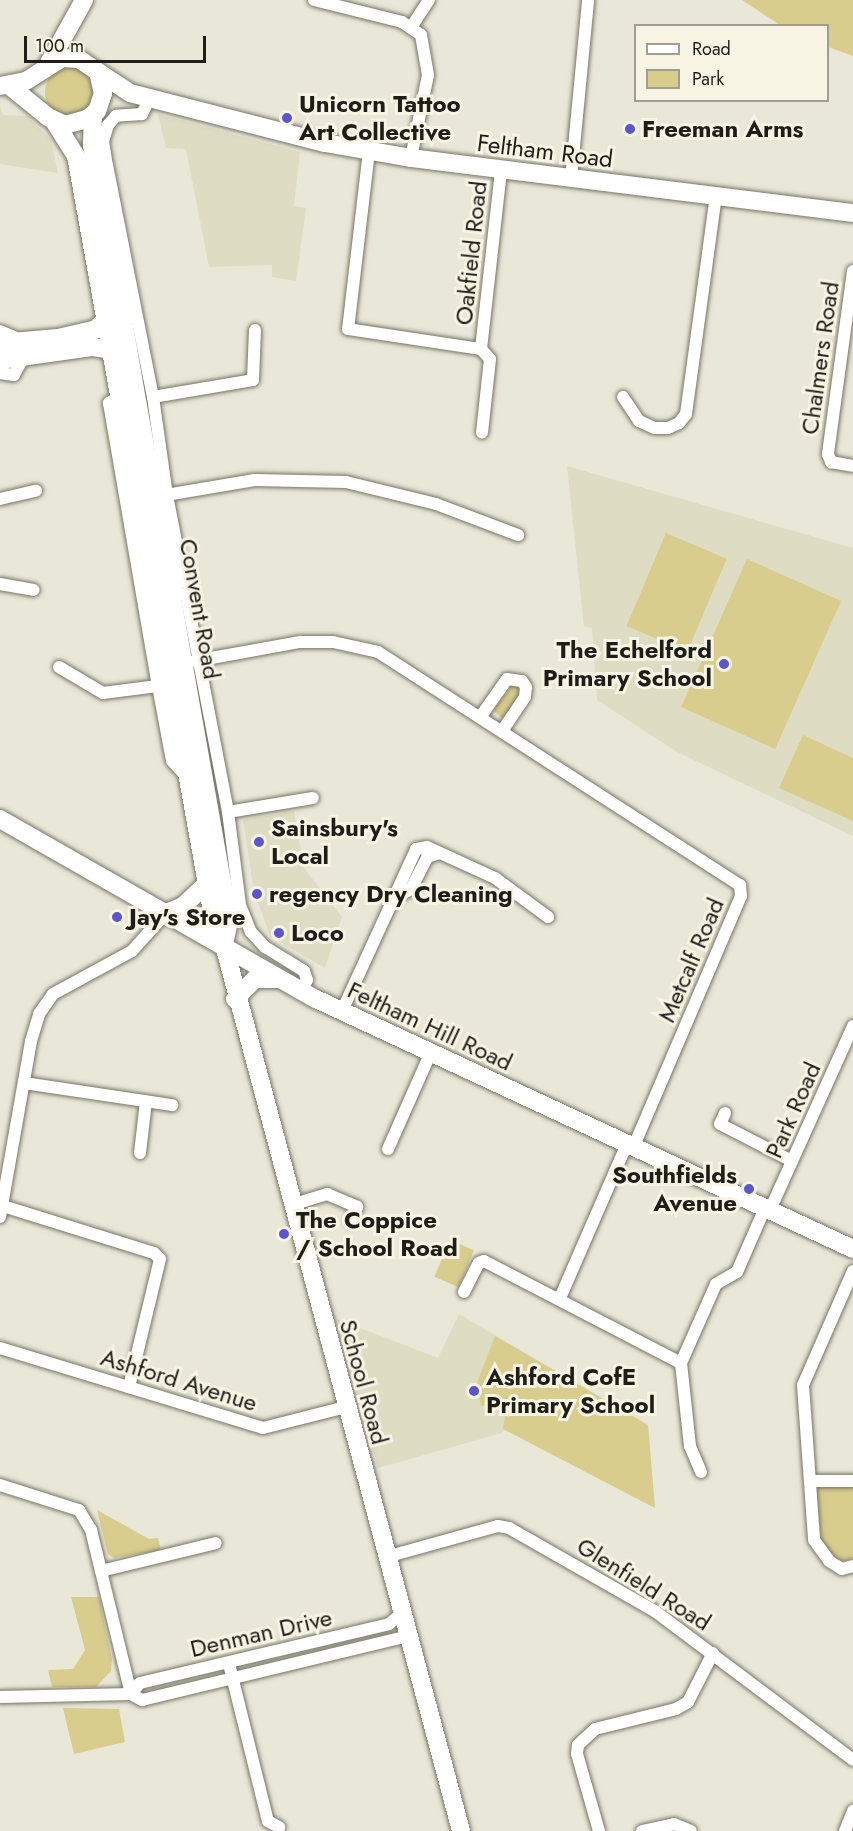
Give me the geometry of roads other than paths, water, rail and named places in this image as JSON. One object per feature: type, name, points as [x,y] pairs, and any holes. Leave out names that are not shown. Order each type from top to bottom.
[{"type":"main road","points":[[79,8],[79,58]]},
{"type":"main road","points":[[47,115],[35,87],[79,8]]},
{"type":"main road","points":[[95,112],[103,93],[98,72],[79,58],[62,58],[6,86],[47,115],[80,123],[130,93]]},
{"type":"main road","name":"Feltham Road","points":[[98,72],[130,93],[268,131],[369,151],[501,170],[853,211]]},
{"type":"main road","name":"Convent Road","points":[[95,112],[92,145],[127,337],[161,496],[192,661],[229,921],[224,945]]},
{"type":"main road","name":"Convent Road","points":[[47,115],[76,156],[214,923],[224,945]]},
{"type":"main road","points":[[0,360],[25,350],[96,329],[105,321]]},
{"type":"main road","points":[[0,343],[25,350],[93,347],[111,350]]},
{"type":"main road","name":"Feltham Hill Road","points":[[0,819],[301,991],[853,1249]]},
{"type":"main road","points":[[166,913],[183,906],[207,884]]},
{"type":"main road","name":"School Road","points":[[224,945],[236,999],[460,1831]]},
{"type":"main road","points":[[236,999],[255,979],[284,980]]},
{"type":"street","points":[[314,0],[412,26],[422,35],[429,75],[411,158]]},
{"type":"street","points":[[412,26],[429,0]]},
{"type":"street","points":[[571,178],[588,0]]},
{"type":"street","name":"Convent Road","points":[[150,97],[142,114],[116,116],[108,125],[103,141],[153,397],[161,496]]},
{"type":"street","name":"Oakfield Road","points":[[369,151],[348,330],[481,349],[501,170]]},
{"type":"street","points":[[623,398],[639,421],[655,428],[668,429],[680,423],[686,414],[716,196]]},
{"type":"street","name":"Chalmers Road","points":[[853,272],[828,454],[831,462],[853,466]]},
{"type":"street","points":[[153,397],[253,380],[255,330]]},
{"type":"street","points":[[0,331],[25,350],[14,375],[0,373]]},
{"type":"street","points":[[481,349],[490,359],[482,433]]},
{"type":"street","name":"Convent Road","points":[[119,397],[109,404],[158,686],[172,761],[190,780]]},
{"type":"street","points":[[161,496],[255,480],[346,482],[436,504],[518,535]]},
{"type":"street","points":[[0,499],[36,491]]},
{"type":"street","points":[[0,584],[33,590]]},
{"type":"street","name":"Metcalf Road","points":[[192,661],[300,642],[357,646],[398,662],[740,885],[741,896],[631,1145]]},
{"type":"street","name":"Convent Road","points":[[192,661],[228,812],[240,905],[251,932],[265,947],[304,971],[307,980],[301,991]]},
{"type":"street","points":[[59,667],[103,693],[158,686]]},
{"type":"street","points":[[481,716],[507,679],[522,681],[526,687],[525,697],[503,730]]},
{"type":"street","points":[[228,812],[313,798]]},
{"type":"street","points":[[342,1011],[394,898],[411,889],[427,857],[439,853],[495,878],[548,917]]},
{"type":"street","points":[[129,1387],[160,1259],[154,1253],[1,1211],[39,1014],[53,994],[132,951],[166,913]]},
{"type":"street","name":"Park Road","points":[[768,1209],[853,1026]]},
{"type":"street","points":[[388,1149],[430,1052]]},
{"type":"street","points":[[24,1083],[172,1105]]},
{"type":"street","points":[[140,1153],[146,1101]]},
{"type":"street","points":[[725,1113],[720,1124],[792,1161]]},
{"type":"street","points":[[560,1298],[631,1145]]},
{"type":"street","points":[[291,1205],[327,1194],[357,1208],[351,1221]]},
{"type":"street","points":[[701,1472],[690,1446],[681,1363],[716,1284],[736,1272],[768,1209]]},
{"type":"street","points":[[464,1292],[479,1263],[484,1261],[560,1298],[671,1360],[681,1363]]},
{"type":"street","points":[[853,1271],[803,1385],[814,1540],[830,1561],[842,1569],[853,1566]]},
{"type":"street","name":"Ashford Avenue","points":[[0,1348],[263,1428],[346,1407]]},
{"type":"street","points":[[810,1481],[853,1481]]},
{"type":"street","points":[[0,1485],[79,1510],[91,1530],[131,1694]]},
{"type":"street","name":"Glenfield Road","points":[[387,1557],[498,1526],[509,1528],[656,1612],[714,1653],[853,1760]]},
{"type":"street","points":[[101,1571],[216,1543]]},
{"type":"street","name":"Denman Drive","points":[[131,1694],[140,1683],[389,1624],[402,1613]]},
{"type":"street","name":"Denman Drive","points":[[0,1697],[131,1694],[142,1700],[232,1676],[408,1636]]},
{"type":"street","points":[[599,1831],[577,1754],[578,1745],[595,1729],[676,1709],[688,1702],[714,1653]]},
{"type":"street","points":[[228,1662],[268,1821],[279,1827]]},
{"type":"street","points":[[845,1831],[853,1811]]},
{"type":"street","points":[[642,1831],[674,1824],[690,1831]]},
{"type":"place","name":"Unicorn Tattoo Art Collective","points":[[287,118]]},
{"type":"place","name":"Freeman Arms","points":[[630,129]]},
{"type":"place","name":"The Echelford Primary School","points":[[724,664]]},
{"type":"place","name":"Sainsbury's Local","points":[[259,842]]},
{"type":"place","name":"regency Dry Cleaning","points":[[257,894]]},
{"type":"place","name":"Jay's Store","points":[[117,917]]},
{"type":"place","name":"Loco","points":[[279,933]]},
{"type":"place","name":"Southfields Avenue","points":[[749,1189]]},
{"type":"place","name":"The Coppice / School Road","points":[[284,1234]]},
{"type":"place","name":"Ashford CofE Primary School","points":[[474,1391]]}]
